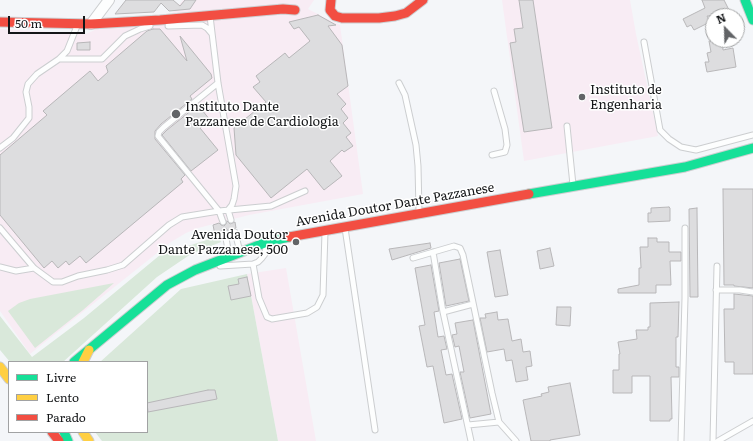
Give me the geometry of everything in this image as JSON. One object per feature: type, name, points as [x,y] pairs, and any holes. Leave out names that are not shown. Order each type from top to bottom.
[{"type":"street","points":[[91,24],[108,0]]},
{"type":"street","points":[[331,0],[330,10],[335,16],[342,18],[379,18],[395,16],[406,13],[423,0]]},
{"type":"street","points":[[745,0],[753,20]]},
{"type":"street","points":[[0,22],[91,24],[160,20],[283,7],[295,10]]},
{"type":"street","name":"Avenida Doutor Dante Pazzanese","points":[[75,361],[167,285],[196,270],[266,242],[419,213],[685,167],[753,148]]},
{"type":"street","points":[[84,361],[89,350]]},
{"type":"street","points":[[0,367],[8,378]]},
{"type":"street","points":[[53,433],[59,441]]},
{"type":"lane","points":[[210,15],[218,83],[236,186],[234,199],[228,210]]},
{"type":"lane","points":[[0,148],[13,138],[29,118],[29,107],[26,92],[28,84],[37,74],[59,59],[67,51],[78,24]]},
{"type":"lane","points":[[59,59],[102,59],[125,36],[140,29],[156,25],[202,25],[212,34]]},
{"type":"lane","points":[[644,42],[660,130],[669,139],[681,147],[696,150],[753,135]]},
{"type":"lane","points":[[218,83],[164,127],[159,132],[158,136],[219,211],[223,222]]},
{"type":"lane","points":[[399,83],[404,95],[416,145],[419,213]]},
{"type":"lane","points":[[492,156],[505,152],[506,145],[505,129],[494,91]]},
{"type":"lane","points":[[567,126],[573,186]]},
{"type":"lane","points":[[0,228],[34,268],[53,282],[62,282],[78,276],[107,270],[122,265],[169,225],[182,217],[219,211],[271,206],[305,192]]},
{"type":"lane","points":[[228,210],[231,220]]},
{"type":"lane","points":[[345,227],[375,430]]},
{"type":"lane","points":[[681,441],[685,298],[685,228]]},
{"type":"lane","points":[[253,264],[259,298],[267,317],[272,319],[307,313],[317,307],[323,295],[326,230]]},
{"type":"lane","points":[[235,232],[240,252]]},
{"type":"lane","points":[[225,233],[230,256]]},
{"type":"lane","points":[[196,270],[253,264],[265,254],[266,242]]},
{"type":"lane","points":[[413,258],[454,246],[460,248],[463,255],[499,422],[516,441]]},
{"type":"lane","points":[[433,252],[443,312],[471,441]]},
{"type":"lane","points":[[713,441],[717,266]]},
{"type":"lane","points":[[0,267],[16,270],[34,268]]},
{"type":"lane","points":[[716,290],[740,290],[753,292]]},
{"type":"lane","points":[[443,312],[473,304]]},
{"type":"lane","points":[[718,441],[753,421]]},
{"type":"lane","points":[[468,425],[499,422]]},
{"type":"shaded area","name":"Instituto Dante Pazzanese de Cardiologia","points":[[183,0],[314,0],[308,9],[340,25],[363,194],[249,215],[198,228],[186,233],[171,242],[30,354],[0,311],[0,29],[86,34],[108,24],[169,17]]},
{"type":"shaded area","name":"Instituto de Engenharia","points":[[502,0],[630,0],[658,136],[524,161]]},
{"type":"shaded area","points":[[286,268],[316,441],[278,441],[247,274]]},
{"type":"green space","points":[[219,236],[221,242],[191,254],[157,277],[64,361],[9,361],[0,350],[0,316],[32,357],[84,318],[160,255]]},
{"type":"green space","points":[[247,274],[278,441],[102,441],[96,433],[148,433],[148,361],[101,361],[181,289]]},
{"type":"green space","points":[[114,283],[35,348],[8,311],[19,303],[30,299]]},
{"type":"building","points":[[126,0],[173,0],[180,6],[185,0],[196,0],[190,9],[169,11],[161,3],[154,12],[115,14]]},
{"type":"building","points":[[519,0],[533,0],[552,128],[524,132],[510,43],[516,42],[514,29],[523,28]]},
{"type":"building","points":[[702,0],[724,0],[728,8],[705,8]]},
{"type":"building","points":[[705,8],[705,24],[694,30],[691,25],[687,27],[683,19]]},
{"type":"building","points":[[318,15],[336,25],[328,26],[342,45],[348,86],[337,94],[346,104],[341,109],[348,118],[343,123],[351,133],[346,137],[353,146],[344,152],[342,150],[330,161],[342,176],[324,190],[307,169],[271,198],[236,155],[234,128],[266,102],[253,87],[260,82],[256,76],[285,53],[289,58],[310,41],[299,27],[294,29],[289,22]]},
{"type":"building","points":[[160,29],[187,61],[180,36],[211,74],[212,78],[190,96],[192,99],[161,124],[155,131],[155,139],[185,175],[181,179],[183,182],[86,263],[80,256],[69,265],[66,261],[58,268],[52,261],[44,268],[0,215],[0,155],[47,115],[43,111],[90,71],[98,81],[108,72],[106,66],[147,31]]},
{"type":"building","points":[[90,42],[90,50],[77,50],[77,43]]},
{"type":"building","points":[[710,48],[723,48],[723,50],[733,48],[736,67],[707,72],[705,62],[709,62],[707,53],[711,52]]},
{"type":"building","points":[[198,105],[210,120],[200,128],[218,150],[191,171],[162,135]]},
{"type":"building","points":[[723,189],[753,189],[753,288],[724,285]]},
{"type":"building","points":[[669,207],[670,221],[648,222],[648,213],[651,213],[651,208]]},
{"type":"building","points":[[697,208],[698,297],[690,297],[689,209]]},
{"type":"building","points":[[227,221],[230,224],[235,222],[236,228],[229,233],[227,229],[224,229],[221,231],[221,234],[215,235],[213,225],[219,223],[224,226]]},
{"type":"building","points":[[648,238],[657,238],[657,242],[669,242],[669,252],[681,252],[681,261],[670,261],[671,285],[656,285],[656,293],[618,293],[618,289],[639,285],[639,268],[641,268],[640,247],[648,247]]},
{"type":"building","points":[[430,243],[431,248],[392,260],[389,249]]},
{"type":"building","points":[[550,248],[554,266],[540,269],[537,251]]},
{"type":"building","points":[[500,250],[508,295],[495,297],[487,252]]},
{"type":"building","points":[[460,259],[469,301],[446,306],[439,263]]},
{"type":"building","points":[[431,265],[439,311],[434,312],[438,337],[444,336],[447,349],[441,350],[446,375],[452,374],[462,419],[444,423],[433,366],[427,367],[419,326],[425,325],[415,268]]},
{"type":"building","points":[[247,277],[251,296],[231,300],[228,286],[239,284],[238,279]]},
{"type":"building","points":[[734,294],[753,296],[753,374],[734,374],[734,362],[725,362],[724,309],[734,309]]},
{"type":"building","points":[[679,302],[678,337],[676,337],[676,367],[679,367],[679,377],[671,377],[672,419],[670,419],[670,421],[650,421],[650,376],[632,376],[632,393],[613,393],[613,370],[619,370],[620,354],[618,342],[637,339],[636,330],[648,330],[648,327],[650,327],[650,303]]},
{"type":"building","points":[[557,307],[571,307],[570,326],[556,325]]},
{"type":"building","points":[[497,312],[498,320],[508,319],[512,341],[521,339],[523,352],[530,351],[532,366],[526,367],[528,380],[516,382],[512,360],[506,361],[504,349],[487,352],[480,318],[486,318],[485,314]]},
{"type":"building","points":[[473,320],[491,414],[470,418],[460,372],[464,372],[459,346],[455,347],[452,335],[457,334],[455,323]]},
{"type":"building","points":[[570,383],[580,435],[550,441],[531,441],[523,400],[542,396],[541,394],[549,392],[548,387]]},
{"type":"building","points":[[208,390],[215,390],[217,399],[148,412],[148,403]]},
{"type":"traffic: fast","points":[[745,0],[753,20]]},
{"type":"traffic: fast","points":[[529,194],[685,167],[753,148]]},
{"type":"traffic: fast","points":[[75,361],[167,285],[195,270],[267,242],[289,237]]},
{"type":"traffic: fast","points":[[64,433],[68,441]]},
{"type":"traffic: slow","points":[[84,361],[89,350]]},
{"type":"traffic: slow","points":[[0,367],[8,378]]},
{"type":"traffic: slow","points":[[84,433],[89,441]]},
{"type":"traffic: jam","points":[[331,0],[330,10],[335,16],[342,18],[379,18],[395,16],[406,13],[423,0]]},
{"type":"traffic: jam","points":[[0,22],[91,24],[160,20],[283,9],[295,10]]},
{"type":"traffic: jam","points":[[289,237],[529,194]]},
{"type":"traffic: jam","points":[[53,433],[59,441]]},
{"type":"place","name":"Instituto de Engenharia","points":[[582,97]]},
{"type":"place","name":"Instituto Dante Pazzanese de Cardiologia","points":[[176,114]]},
{"type":"place","name":"Avenida Doutor Dante Pazzanese, 500","points":[[296,242]]}]
